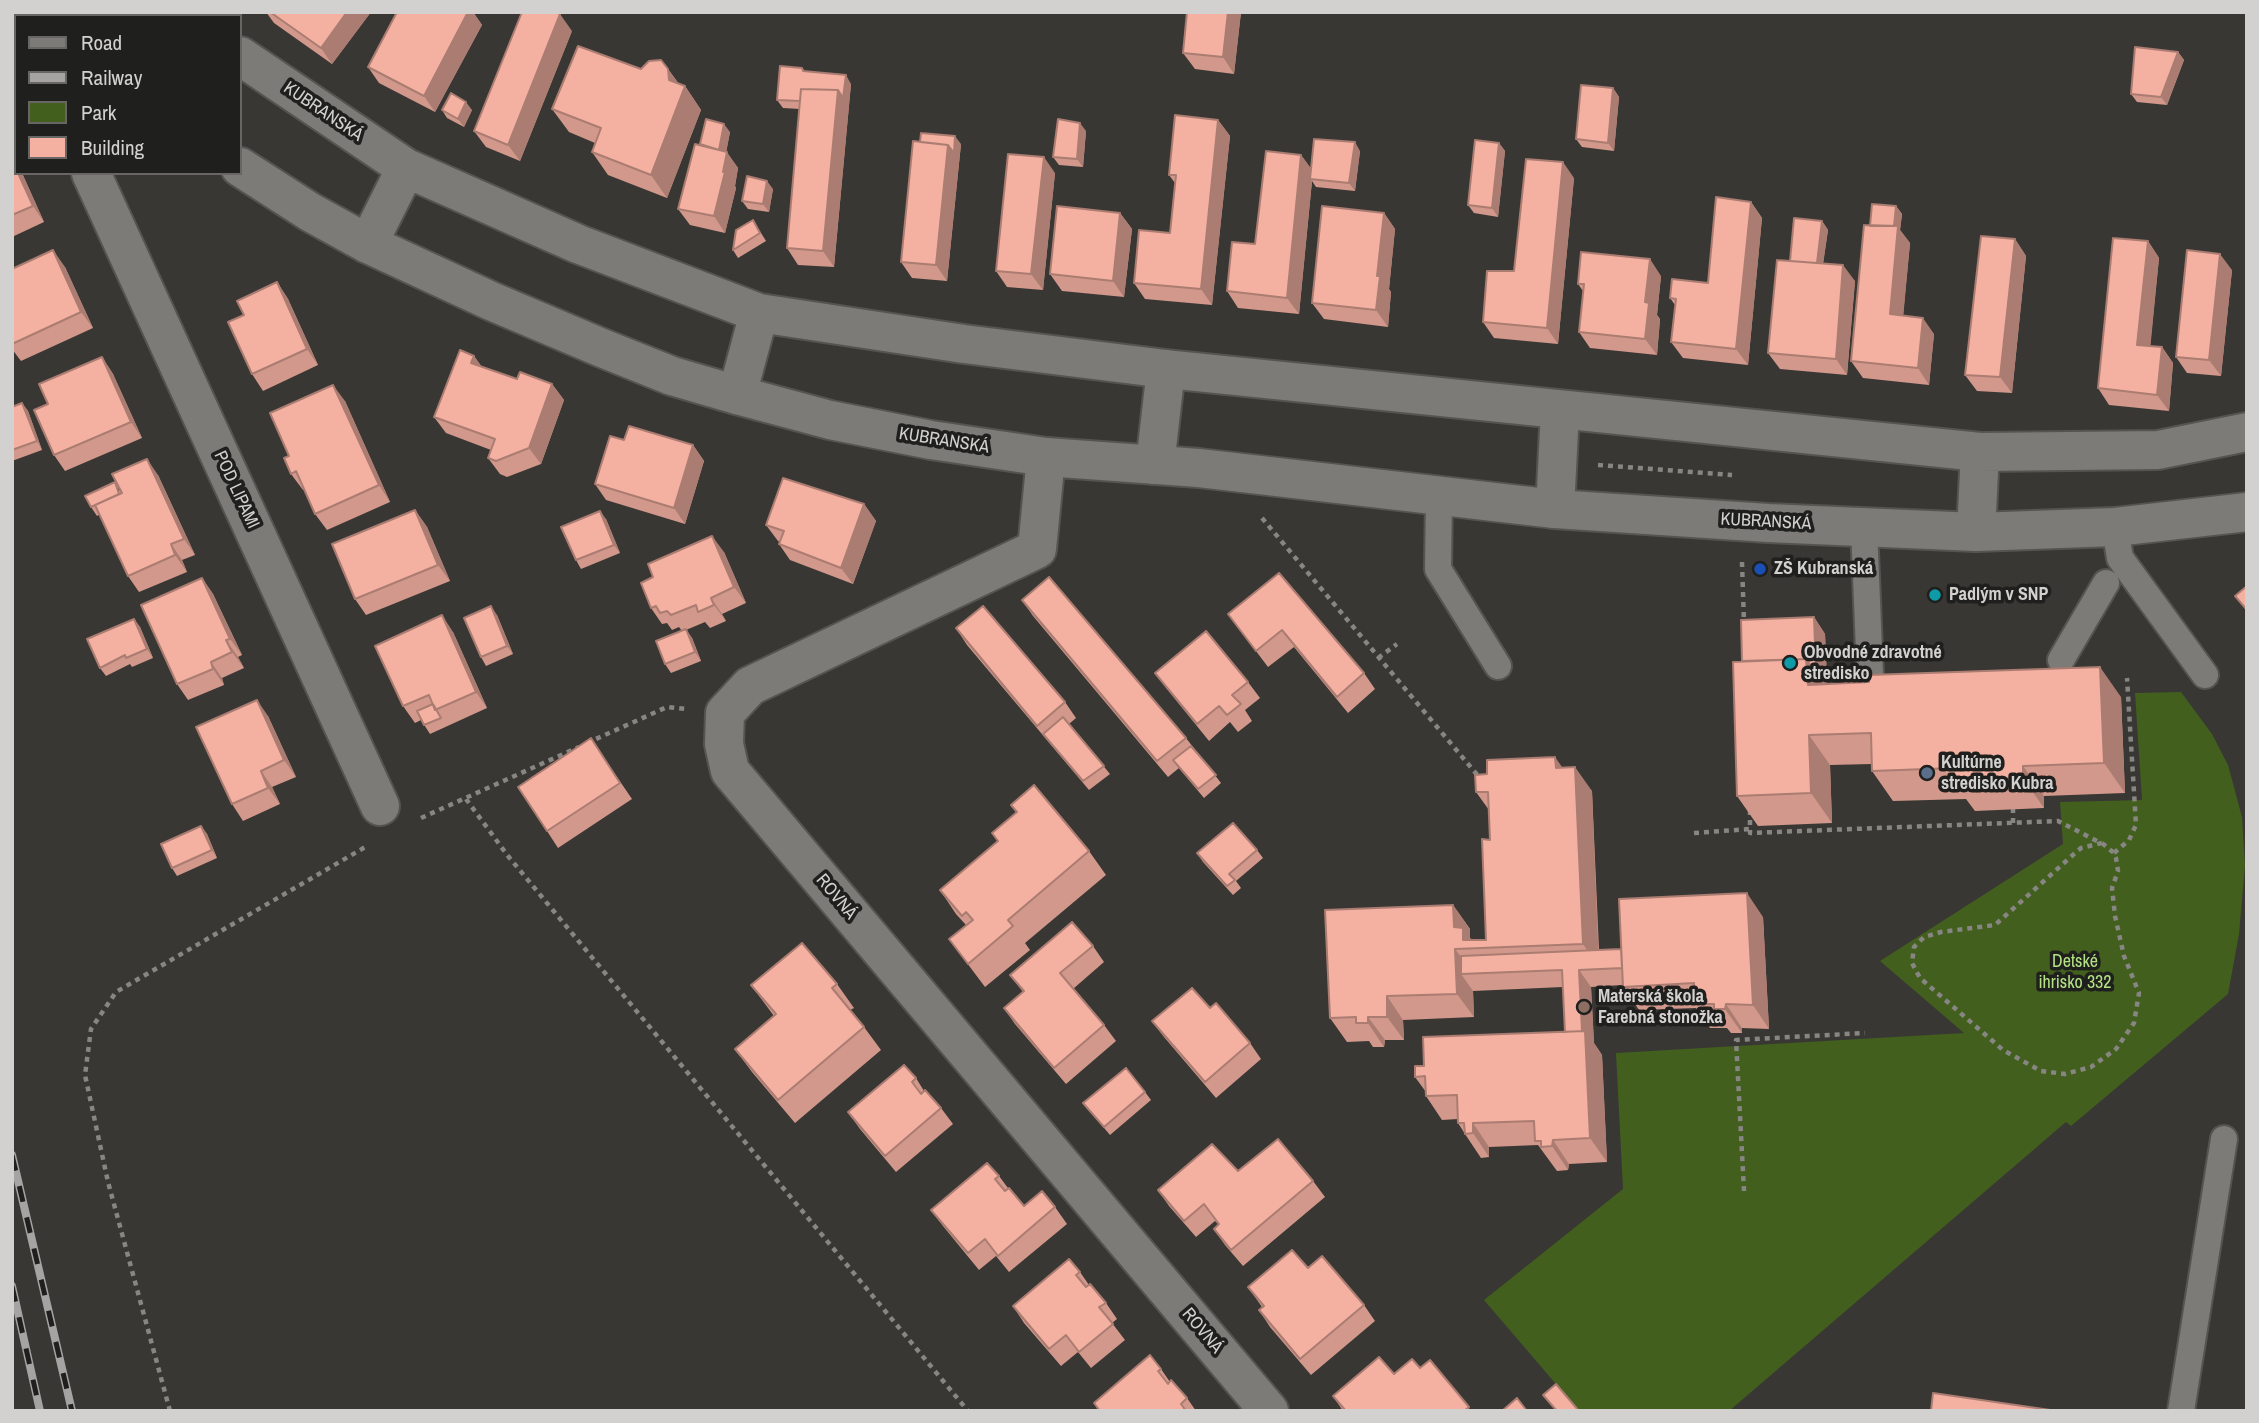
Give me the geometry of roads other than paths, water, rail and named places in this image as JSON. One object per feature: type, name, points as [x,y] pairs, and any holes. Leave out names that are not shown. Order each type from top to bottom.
[{"type":"street","name":"KUBRANSKÁ","points":[[242,58],[407,168],[578,244],[759,313],[964,344],[1166,369],[1980,452],[2158,450],[2247,432]]},
{"type":"street","name":"KUBRANSKÁ","points":[[242,168],[310,212],[368,244],[491,301],[672,376],[830,420],[931,440],[1046,457],[1155,465],[1555,509],[1864,527],[1976,532],[2115,527],[2247,512]]},
{"type":"street","points":[[368,244],[407,168]]},
{"type":"street","name":"POD LIPAMI","points":[[92,175],[396,814]]},
{"type":"street","points":[[737,395],[759,313]]},
{"type":"street","points":[[1155,465],[1166,369]]},
{"type":"street","points":[[1555,509],[1560,410]]},
{"type":"street","points":[[1976,532],[1980,452]]},
{"type":"street","name":"ROVNÁ","points":[[1046,457],[1037,549],[750,686],[725,713],[724,744],[730,771],[1269,1411]]},
{"type":"lane","points":[[1439,496],[1438,569],[1498,666]]},
{"type":"lane","points":[[1864,527],[1870,675]]},
{"type":"lane","points":[[2115,527],[2120,558],[2205,675]]},
{"type":"lane","points":[[2061,660],[2106,583]]},
{"type":"lane","points":[[2181,1411],[2224,1139]]},
{"type":"railway","points":[[12,1155],[72,1411]]},
{"type":"railway","points":[[12,1286],[40,1411]]},
{"type":"place","name":"ZŠ Kubranská","points":[[1760,569]]},
{"type":"place","name":"Padlým v SNP","points":[[1935,595]]},
{"type":"place","name":"Obvodné zdravotné stredisko","points":[[1790,663]]},
{"type":"place","name":"Kultúrne stredisko Kubra","points":[[1927,773]]},
{"type":"place","name":"Materská škola Farebná stonožka","points":[[1584,1007]]},
{"type":"park label","name":"Detské ihrisko 332","points":[[2075,972]]}]
